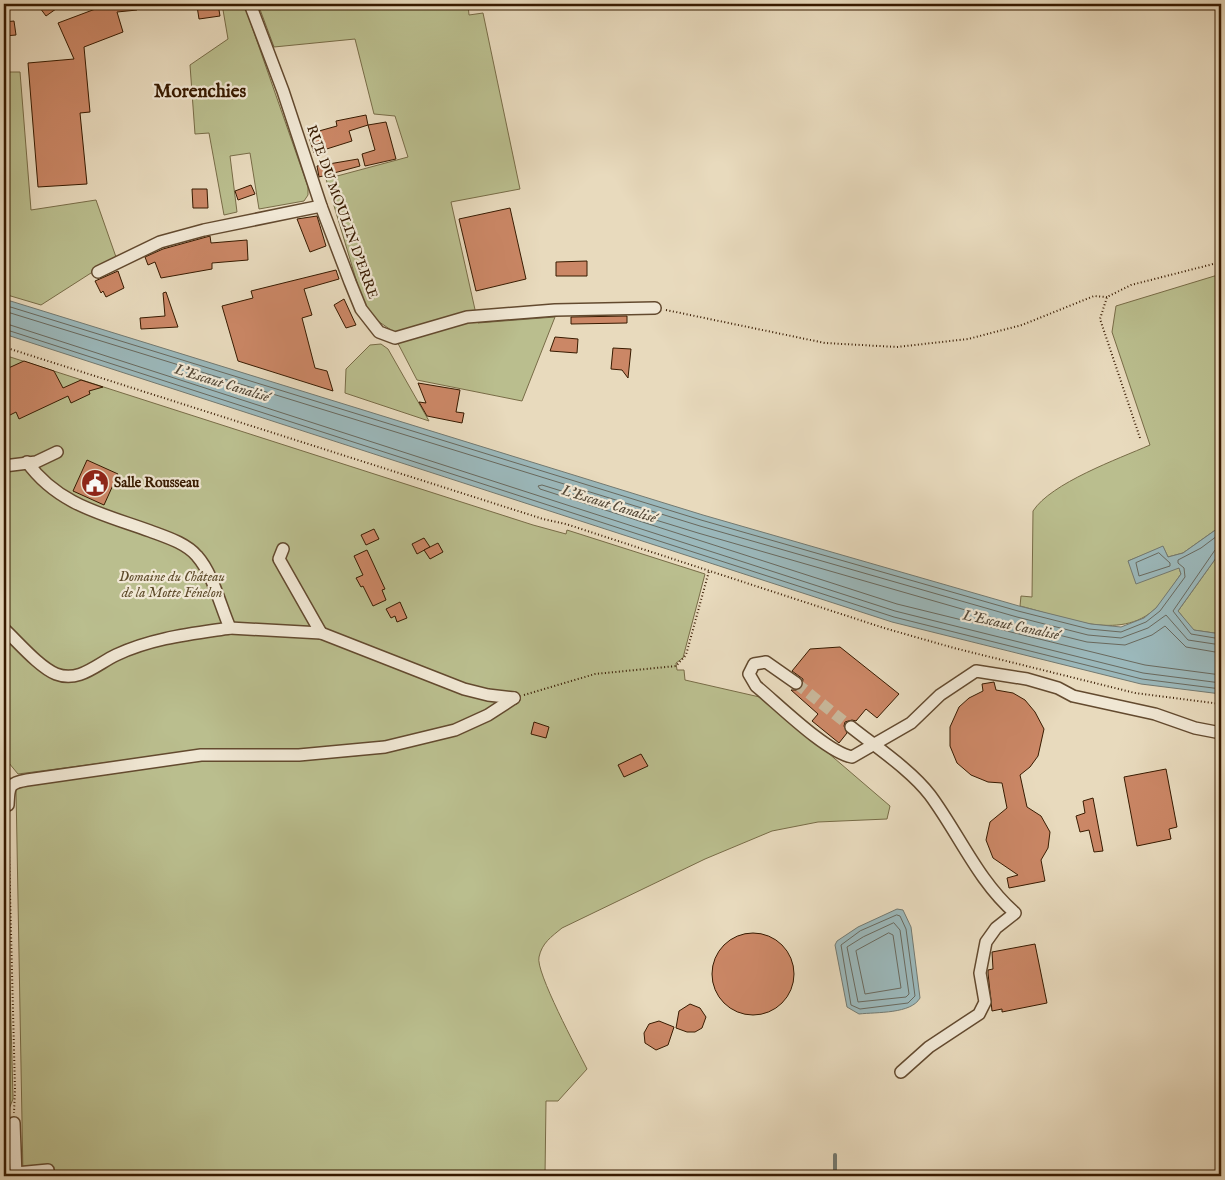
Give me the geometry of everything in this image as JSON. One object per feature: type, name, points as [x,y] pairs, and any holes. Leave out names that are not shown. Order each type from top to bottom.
[{"type":"street","name":"RUE DU MOULIN D'ERRE","points":[[250,4],[283,91],[321,206],[361,310],[379,332],[395,338],[467,317],[555,310],[655,308]]},
{"type":"street","points":[[98,272],[160,242],[204,230],[321,206]]},
{"type":"street","points":[[4,466],[36,462],[57,452]]},
{"type":"street","points":[[27,462],[38,478],[67,500],[168,537],[193,552],[203,564],[230,628]]},
{"type":"street","points":[[283,548],[279,559],[321,633]]},
{"type":"street","points":[[4,630],[56,674],[68,676],[92,670],[114,656],[164,637],[230,628],[321,633],[464,689],[488,695],[514,698]]},
{"type":"street","points":[[796,683],[766,662],[754,664],[749,674],[756,686],[842,756],[852,757],[911,723],[940,695],[976,671],[1027,679],[1058,688],[1073,696],[1155,714],[1194,728],[1221,733]]},
{"type":"street","points":[[8,805],[11,785],[27,780],[201,756],[306,755],[385,748],[455,730],[488,715],[514,698]]},
{"type":"street","points":[[851,727],[929,794],[983,878],[1001,901],[1015,913],[996,928],[986,942],[980,973],[985,1002],[979,1014],[929,1047],[901,1072]]},
{"type":"street","points":[[14,1123],[16,1175],[48,1170]]},
{"type":"path","points":[[655,308],[825,343],[897,347],[968,339],[1022,325],[1094,296],[1107,297],[1131,285],[1221,262]]},
{"type":"path","points":[[1107,297],[1100,319],[1140,438]]},
{"type":"path","points":[[4,348],[543,519],[566,524],[884,628],[954,648],[1135,693],[1221,704]]},
{"type":"path","points":[[514,698],[595,674],[676,666],[686,655],[709,571]]},
{"type":"path","points":[[8,805],[15,1089],[14,1123]]},
{"type":"green space","points":[[222,4],[244,4],[308,187],[308,195],[304,201],[259,209],[250,153],[230,156],[237,212],[224,215],[209,133],[195,134],[190,65],[228,39]]},
{"type":"green space","points":[[258,4],[468,4],[469,15],[483,13],[520,189],[451,202],[478,323],[555,317],[522,401],[417,380],[391,330],[372,317],[361,296],[326,179],[408,157],[395,116],[374,114],[355,39],[274,47]]},
{"type":"green space","points":[[4,72],[20,72],[31,210],[96,200],[116,257],[41,305],[4,294]]},
{"type":"green space","points":[[1221,274],[1221,526],[1183,553],[1168,557],[1163,547],[1128,561],[1179,568],[1181,574],[1156,608],[1142,618],[1125,624],[1090,624],[1020,606],[1021,596],[1032,597],[1033,511],[1054,491],[1069,482],[1150,445],[1112,332],[1116,306]]},
{"type":"green space","points":[[381,344],[388,349],[429,421],[345,393],[346,369],[370,345]]},
{"type":"green space","name":"Domaine du Château de la Motte Fénelon","points":[[4,355],[533,525],[566,534],[567,530],[705,574],[683,658],[676,663],[677,670],[684,670],[685,680],[764,698],[890,806],[887,819],[818,822],[772,831],[705,859],[562,928],[548,941],[540,952],[540,965],[550,994],[587,1069],[558,1101],[546,1101],[545,1176],[23,1176],[16,789],[24,784],[200,758],[268,757],[289,761],[355,756],[387,751],[434,733],[331,751],[179,753],[18,774],[4,757]]},
{"type":"green space","points":[[1221,551],[1221,634],[1193,630],[1178,611]]},
{"type":"green space","points":[[4,770],[10,777],[5,792],[13,1099],[7,1114],[4,1114],[4,1099],[9,1099],[4,911]]},
{"type":"water","name":"L'Escaut Canalisé","points":[[4,299],[703,515],[1019,606],[1091,624],[1121,627],[1144,618],[1156,608],[1181,574],[1179,568],[1136,584],[1128,561],[1163,546],[1168,557],[1183,553],[1221,526],[1221,551],[1178,611],[1194,630],[1221,634],[1221,694],[1141,684],[892,622],[4,334]]},
{"type":"water","points":[[897,909],[903,910],[911,927],[920,998],[916,1003],[901,1010],[859,1014],[847,1007],[835,945],[837,941],[858,927]]},
{"type":"building","points":[[37,4],[63,4],[46,16]]},
{"type":"building","points":[[97,4],[137,4],[137,10],[117,12],[123,32],[84,47],[90,112],[80,113],[87,184],[38,187],[28,63],[74,59],[58,23],[98,8]]},
{"type":"building","points":[[218,4],[220,16],[199,19],[197,6]]},
{"type":"building","points":[[14,21],[16,35],[4,36],[4,22]]},
{"type":"building","points":[[366,115],[368,125],[349,131],[352,141],[314,153],[308,134],[337,126],[336,121]]},
{"type":"building","points":[[386,122],[396,159],[365,166],[362,154],[375,150],[368,125]]},
{"type":"building","points":[[358,159],[360,166],[319,177],[317,166]]},
{"type":"building","points":[[251,185],[255,194],[238,200],[235,191]]},
{"type":"building","points":[[192,189],[207,189],[208,208],[193,208]]},
{"type":"building","points":[[510,208],[526,279],[476,291],[459,219]]},
{"type":"building","points":[[317,216],[326,246],[310,252],[297,219]]},
{"type":"building","points":[[210,236],[211,243],[247,240],[248,260],[212,263],[212,269],[161,278],[155,262],[148,265],[145,257],[163,249]]},
{"type":"building","points":[[587,261],[587,276],[556,276],[556,262]]},
{"type":"building","points":[[336,270],[339,279],[304,289],[312,315],[302,318],[315,368],[327,371],[333,391],[238,361],[222,306],[253,298],[251,291]]},
{"type":"building","points":[[118,271],[124,288],[106,297],[103,291],[101,293],[95,281]]},
{"type":"building","points":[[166,292],[178,327],[141,329],[140,318],[165,316],[163,293]]},
{"type":"building","points":[[344,299],[356,325],[346,328],[334,305]]},
{"type":"building","points":[[627,316],[627,323],[571,324],[571,317]]},
{"type":"building","points":[[555,337],[578,339],[577,353],[550,351]]},
{"type":"building","points":[[613,348],[631,349],[628,378],[622,370],[611,369]]},
{"type":"building","points":[[24,361],[54,371],[63,388],[81,380],[103,387],[89,391],[90,394],[71,403],[68,396],[19,419],[16,412],[4,418],[4,370]]},
{"type":"building","points":[[418,383],[460,390],[456,412],[464,413],[462,423],[427,416],[419,402],[426,403]]},
{"type":"building","name":"Salle Rousseau","points":[[87,460],[118,474],[104,505],[73,491]]},
{"type":"building","points":[[374,529],[379,539],[366,545],[361,535]]},
{"type":"building","points":[[424,538],[430,547],[417,554],[412,544]]},
{"type":"building","points":[[438,543],[443,552],[430,559],[424,550]]},
{"type":"building","points":[[367,550],[385,589],[382,590],[386,600],[373,606],[363,586],[361,587],[356,578],[363,575],[354,556]]},
{"type":"building","points":[[400,602],[407,618],[397,622],[395,616],[391,618],[386,609]]},
{"type":"building","points":[[840,647],[899,694],[877,718],[866,709],[856,721],[845,722],[844,726],[847,733],[839,743],[812,721],[818,714],[791,690],[799,690],[802,687],[803,679],[792,671],[810,649]]},
{"type":"building","points":[[994,682],[996,690],[1013,693],[1025,700],[1035,712],[1044,729],[1038,756],[1030,767],[1020,775],[1027,807],[1041,816],[1050,832],[1048,848],[1041,860],[1045,881],[1009,888],[1007,878],[1018,875],[993,858],[986,840],[990,822],[1007,808],[1002,783],[988,782],[971,775],[957,763],[950,746],[950,727],[959,707],[969,698],[983,691],[982,684]]},
{"type":"building","points":[[534,722],[549,727],[546,738],[531,734]]},
{"type":"building","points":[[641,754],[648,766],[624,777],[618,765]]},
{"type":"building","points":[[1166,769],[1177,827],[1169,829],[1171,839],[1137,846],[1124,777]]},
{"type":"building","points":[[1093,798],[1103,851],[1094,852],[1089,830],[1080,832],[1076,816],[1085,813],[1083,801]]},
{"type":"building","points":[[753,933],[769,936],[782,945],[791,958],[794,974],[791,990],[782,1003],[769,1012],[753,1015],[737,1012],[724,1003],[715,990],[712,974],[715,958],[724,945],[737,936]]},
{"type":"building","points":[[1035,944],[1047,1003],[1002,1012],[1002,1009],[992,1011],[988,970],[993,969],[992,952]]},
{"type":"building","points":[[690,1004],[700,1008],[706,1017],[702,1028],[695,1032],[687,1032],[676,1028],[679,1011]]},
{"type":"building","points":[[659,1021],[674,1027],[668,1045],[656,1050],[645,1043],[644,1033],[649,1024]]},
{"type":"waterway","points":[[4,984],[6,1099]]},
{"type":"waterway","points":[[7,1141],[8,1176]]},
{"type":"waterway","points":[[835,1155],[835,1176]]},
{"type":"tunnel","points":[[796,683],[851,727]]},
{"type":"place","name":"Salle Rousseau","points":[[95,483]]},
{"type":"district","name":"Morenchies","points":[[200,92]]}]
